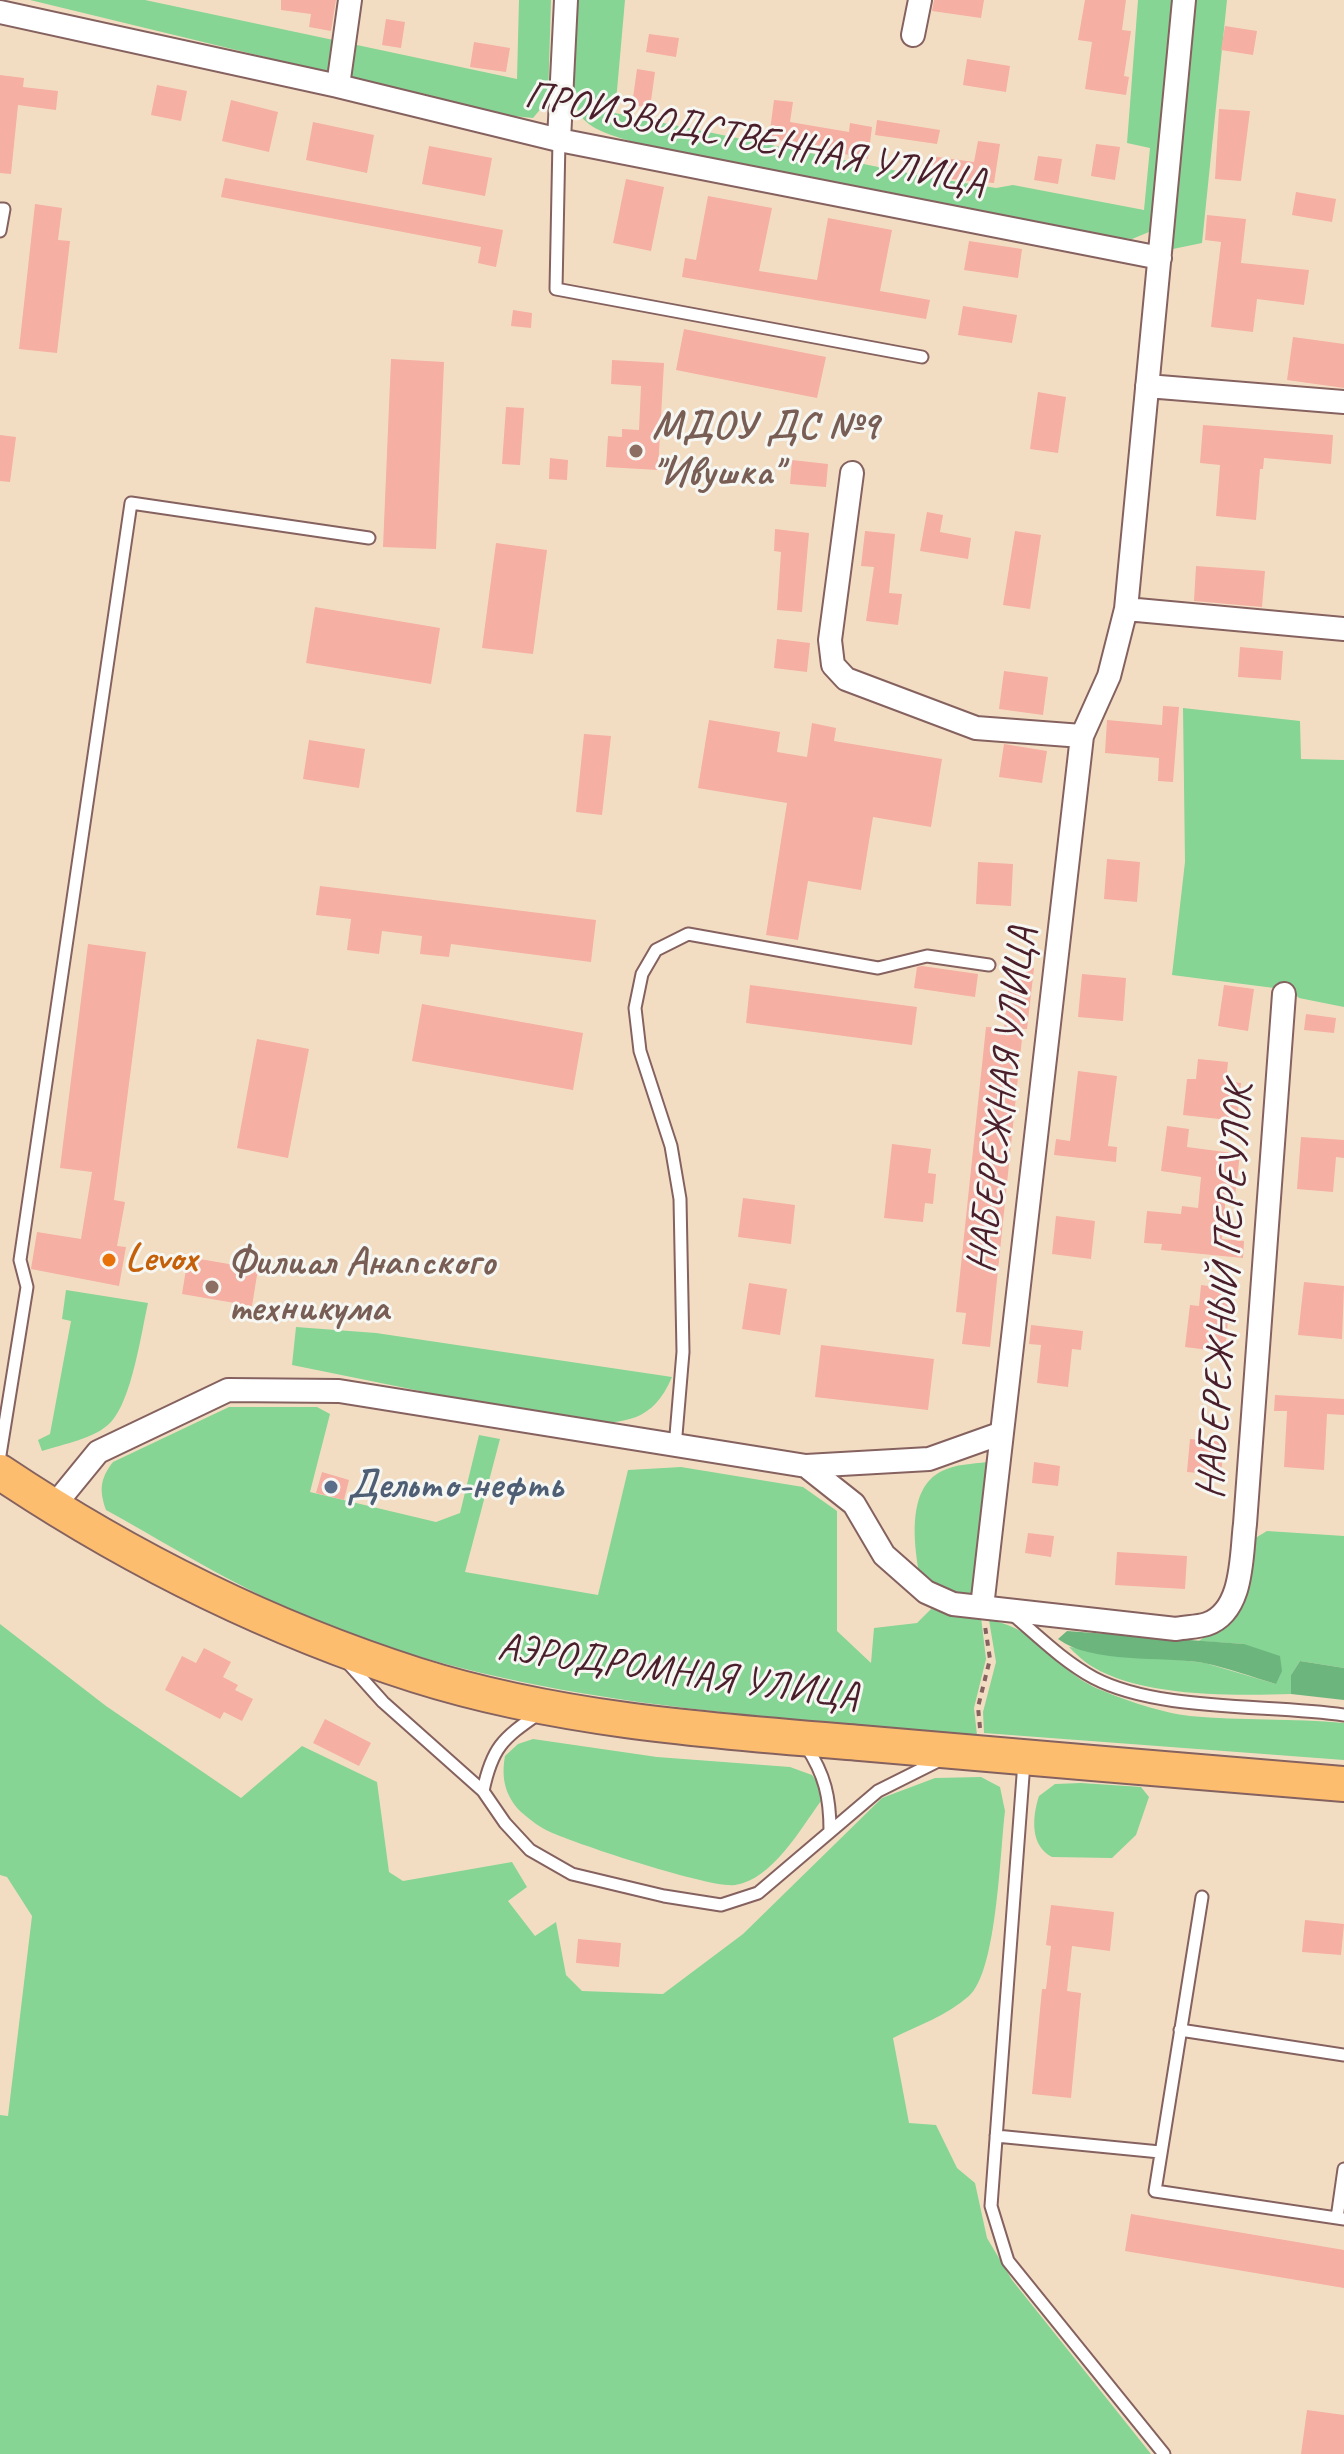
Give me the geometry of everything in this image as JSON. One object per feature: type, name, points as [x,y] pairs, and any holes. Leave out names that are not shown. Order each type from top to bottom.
[{"type":"main road","name":"АЭРОДРОМНАЯ УЛИЦА","points":[[0,1472],[143,1561],[243,1611],[419,1676],[548,1707],[800,1738],[1344,1784]]},
{"type":"street","points":[[338,86],[350,0]]},
{"type":"street","points":[[559,140],[566,0]]},
{"type":"street","points":[[913,35],[920,0]]},
{"type":"street","name":"НАБЕРЕЖНАЯ УЛИЦА","points":[[982,1607],[1082,736],[1109,676],[1126,609],[1184,0]]},
{"type":"street","name":"ПРОИЗВОДСТВЕННАЯ УЛИЦА","points":[[0,12],[338,86],[559,140],[1160,258]]},
{"type":"street","points":[[1147,386],[1344,402]]},
{"type":"street","points":[[852,473],[830,640],[833,665],[846,679],[976,728],[1082,736]]},
{"type":"street","points":[[1126,609],[1344,629]]},
{"type":"street","name":"НАБЕРЕЖНЫЙ ПЕРЕУЛОК","points":[[1008,1611],[1176,1629],[1209,1623],[1226,1610],[1236,1592],[1245,1524],[1284,994]]},
{"type":"street","points":[[53,1507],[98,1452],[228,1390],[339,1391],[675,1448],[806,1466],[929,1459],[1002,1433]]},
{"type":"street","points":[[806,1466],[854,1504],[884,1555],[926,1592],[953,1604],[1008,1611]]},
{"type":"lane","points":[[559,140],[556,289],[922,357]]},
{"type":"lane","points":[[0,209],[4,209],[0,231]]},
{"type":"lane","points":[[0,1455],[27,1287],[20,1260],[131,503],[369,538]]},
{"type":"lane","points":[[675,1448],[683,1352],[680,1199],[671,1146],[640,1051],[635,1008],[642,974],[656,950],[688,934],[878,968],[927,956],[989,965]]},
{"type":"lane","points":[[1008,1611],[1072,1665],[1098,1680],[1199,1704],[1290,1707],[1344,1715]]},
{"type":"lane","points":[[334,1647],[383,1702],[483,1791],[505,1823],[530,1850],[572,1874],[664,1896],[721,1905],[758,1893],[878,1791],[970,1753]]},
{"type":"lane","points":[[483,1791],[490,1757],[517,1729],[548,1707]]},
{"type":"lane","points":[[800,1738],[822,1770],[830,1797],[830,1831]]},
{"type":"lane","points":[[1025,1758],[991,2206],[1008,2261],[1164,2454]]},
{"type":"lane","points":[[1202,1897],[1155,2191],[1341,2218],[1344,2169]]},
{"type":"lane","points":[[1180,2030],[1344,2055]]},
{"type":"lane","points":[[996,2136],[1160,2152]]},
{"type":"path","points":[[970,1753],[990,1659],[982,1607]]},
{"type":"green space","points":[[30,0],[145,0],[517,79],[519,0],[551,0],[548,100],[533,118],[504,115]]},
{"type":"green space","points":[[576,0],[625,0],[615,113],[927,177],[996,188],[1013,185],[1144,210],[1150,148],[1127,143],[1138,0],[1176,0],[1159,207],[1149,232],[1132,239],[1108,237],[633,142],[611,135],[583,119],[574,101],[570,73]]},
{"type":"green space","points":[[1193,0],[1227,0],[1202,243],[1168,250]]},
{"type":"green space","points":[[1183,708],[1300,721],[1301,759],[1344,760],[1344,1007],[1299,998],[1290,990],[1172,975],[1185,862]]},
{"type":"green space","points":[[66,1290],[148,1303],[130,1382],[111,1422],[88,1437],[42,1451],[38,1440],[50,1434],[71,1321],[62,1319]]},
{"type":"green space","points":[[296,1327],[376,1333],[672,1377],[655,1404],[634,1418],[578,1423],[292,1365]]},
{"type":"green space","points":[[229,1407],[317,1407],[330,1414],[310,1492],[436,1522],[460,1513],[479,1435],[500,1439],[465,1572],[598,1595],[628,1470],[681,1467],[803,1487],[837,1511],[837,1631],[871,1663],[874,1628],[917,1623],[931,1609],[981,1617],[986,1659],[974,1708],[977,1735],[727,1713],[562,1690],[480,1673],[400,1651],[293,1611],[212,1570],[106,1510],[103,1479],[113,1462]]},
{"type":"green space","points":[[987,1462],[975,1589],[971,1602],[920,1577],[915,1519],[923,1490],[930,1479],[953,1467]]},
{"type":"green space","points":[[1267,1531],[1344,1536],[1344,1668],[1300,1661],[1291,1675],[1291,1694],[1189,1692],[1114,1677],[1090,1665],[1069,1647],[1205,1663],[1276,1684],[1244,1644],[1199,1641],[1228,1618],[1243,1600],[1252,1540]]},
{"type":"green space","points":[[989,1620],[1023,1632],[1085,1682],[1145,1706],[1190,1716],[1344,1723],[1344,1760],[984,1733],[983,1712],[996,1662]]},
{"type":"green space","points":[[0,1624],[106,1706],[241,1798],[302,1746],[377,1782],[389,1872],[403,1881],[512,1862],[527,1887],[508,1901],[535,1936],[556,1922],[566,1975],[582,1991],[663,1994],[743,1934],[882,1798],[935,1778],[981,1777],[1000,1787],[1005,1811],[996,1910],[986,1963],[978,1983],[969,1996],[951,2009],[893,2038],[909,2123],[936,2125],[957,2168],[975,2183],[987,2238],[1012,2280],[1151,2454],[0,2454],[0,2115],[8,2116],[32,1916],[7,1877],[0,1875]]},
{"type":"green space","points":[[1067,1631],[1244,1644],[1280,1656],[1282,1671],[1276,1684],[1204,1663],[1108,1656],[1072,1647],[1058,1639]]},
{"type":"green space","points":[[1300,1661],[1344,1668],[1344,1700],[1291,1694],[1291,1675]]},
{"type":"green space","points":[[533,1739],[657,1757],[790,1767],[812,1775],[820,1786],[821,1801],[795,1838],[761,1874],[735,1885],[699,1880],[561,1836],[543,1828],[521,1812],[511,1800],[506,1786],[505,1756],[518,1744]]},
{"type":"green space","points":[[1055,1784],[1141,1787],[1149,1797],[1136,1835],[1112,1858],[1052,1857],[1036,1838],[1034,1822],[1039,1796]]},
{"type":"building","points":[[281,0],[336,0],[331,31],[309,27],[311,14],[281,10]]},
{"type":"building","points":[[934,0],[984,0],[981,18],[932,11]]},
{"type":"building","points":[[1085,0],[1126,0],[1122,30],[1131,31],[1124,76],[1129,77],[1126,95],[1085,89],[1092,42],[1078,40]]},
{"type":"building","points":[[386,19],[405,22],[401,48],[382,45]]},
{"type":"building","points":[[1225,26],[1257,31],[1253,55],[1221,50]]},
{"type":"building","points":[[649,34],[679,38],[676,57],[646,52]]},
{"type":"building","points":[[474,42],[510,48],[506,72],[470,67]]},
{"type":"building","points":[[967,59],[1010,66],[1006,92],[963,85]]},
{"type":"building","points":[[637,69],[655,72],[650,108],[632,105]]},
{"type":"building","points":[[0,75],[24,78],[23,87],[58,91],[56,110],[18,105],[11,174],[0,173]]},
{"type":"building","points":[[157,85],[187,91],[181,121],[151,115]]},
{"type":"building","points":[[231,100],[278,112],[269,152],[222,141]]},
{"type":"building","points":[[774,100],[793,102],[790,122],[849,132],[850,123],[872,127],[868,159],[769,138]]},
{"type":"building","points":[[1219,109],[1250,111],[1241,181],[1215,179]]},
{"type":"building","points":[[877,120],[940,130],[937,144],[875,135]]},
{"type":"building","points":[[313,122],[374,135],[367,173],[306,160]]},
{"type":"building","points":[[978,141],[1000,144],[994,183],[927,177],[930,156],[974,162]]},
{"type":"building","points":[[1096,144],[1120,147],[1115,180],[1091,176]]},
{"type":"building","points":[[429,146],[492,158],[485,196],[422,184]]},
{"type":"building","points":[[1038,156],[1062,159],[1058,184],[1034,180]]},
{"type":"building","points":[[225,178],[503,230],[496,267],[478,263],[481,247],[221,197]]},
{"type":"building","points":[[626,179],[664,187],[651,251],[613,243]]},
{"type":"building","points":[[1296,192],[1336,199],[1332,222],[1292,215]]},
{"type":"building","points":[[708,196],[772,208],[759,271],[817,280],[828,218],[892,230],[880,291],[930,300],[926,319],[682,277],[685,258],[696,260]]},
{"type":"building","points":[[35,204],[62,208],[58,240],[70,241],[57,353],[19,349]]},
{"type":"building","points":[[1207,215],[1246,219],[1241,263],[1309,270],[1304,305],[1257,299],[1253,332],[1211,327],[1221,242],[1205,240]]},
{"type":"building","points":[[969,241],[1022,249],[1018,278],[964,270]]},
{"type":"building","points":[[963,306],[1017,315],[1012,343],[958,335]]},
{"type":"building","points":[[513,310],[532,313],[531,328],[511,326]]},
{"type":"building","points":[[684,329],[826,357],[817,398],[676,370]]},
{"type":"building","points":[[1293,337],[1344,344],[1344,388],[1287,380]]},
{"type":"building","points":[[391,359],[444,362],[436,549],[383,547]]},
{"type":"building","points":[[612,360],[664,363],[658,470],[606,467],[608,436],[622,437],[622,429],[639,430],[641,386],[611,384]]},
{"type":"building","points":[[1038,392],[1066,397],[1058,453],[1030,449]]},
{"type":"building","points":[[506,407],[524,408],[520,465],[502,464]]},
{"type":"building","points":[[1203,425],[1333,435],[1331,464],[1264,458],[1263,469],[1260,469],[1256,520],[1216,516],[1220,465],[1200,463]]},
{"type":"building","points":[[0,435],[16,437],[10,482],[0,481]]},
{"type":"building","points":[[550,458],[568,460],[567,480],[549,479]]},
{"type":"building","points":[[792,460],[828,464],[826,487],[790,484]]},
{"type":"building","points":[[927,512],[943,515],[940,532],[971,538],[968,559],[920,551]]},
{"type":"building","points":[[775,529],[809,533],[802,612],[777,610],[781,552],[774,551]]},
{"type":"building","points":[[865,531],[895,534],[889,593],[902,594],[898,625],[866,621],[874,567],[861,566]]},
{"type":"building","points":[[1015,531],[1041,535],[1030,609],[1003,605]]},
{"type":"building","points":[[496,543],[547,550],[533,654],[482,648]]},
{"type":"building","points":[[1196,566],[1265,571],[1262,607],[1194,601]]},
{"type":"building","points":[[315,607],[440,628],[431,684],[306,663]]},
{"type":"building","points":[[777,639],[810,643],[807,672],[774,668]]},
{"type":"building","points":[[1240,647],[1283,651],[1281,680],[1238,677]]},
{"type":"building","points":[[1004,671],[1048,677],[1043,715],[999,709]]},
{"type":"building","points":[[1163,706],[1179,707],[1173,782],[1158,781],[1159,758],[1105,753],[1107,720],[1162,725]]},
{"type":"building","points":[[709,720],[780,732],[777,752],[807,757],[812,723],[836,728],[834,741],[942,759],[931,827],[873,817],[861,890],[808,881],[798,940],[766,935],[787,803],[698,788]]},
{"type":"building","points":[[584,734],[611,736],[602,815],[576,812]]},
{"type":"building","points":[[309,740],[365,749],[359,788],[303,779]]},
{"type":"building","points":[[1004,744],[1047,751],[1042,783],[999,777]]},
{"type":"building","points":[[1107,859],[1140,862],[1137,902],[1104,899]]},
{"type":"building","points":[[978,862],[1013,864],[1011,906],[976,904]]},
{"type":"building","points":[[320,886],[596,920],[591,962],[451,944],[449,957],[420,954],[422,936],[382,931],[379,954],[347,950],[351,919],[316,915]]},
{"type":"building","points":[[88,944],[146,952],[114,1200],[125,1202],[117,1246],[126,1247],[119,1286],[31,1269],[37,1232],[81,1239],[92,1172],[60,1168]]},
{"type":"building","points":[[1011,966],[1034,968],[1027,1029],[1023,1029],[990,1347],[962,1344],[966,1313],[956,1312],[986,1027],[1004,1028]]},
{"type":"building","points":[[917,967],[978,974],[975,997],[914,988]]},
{"type":"building","points":[[1082,974],[1126,978],[1123,1021],[1078,1017]]},
{"type":"building","points":[[750,985],[917,1007],[912,1045],[746,1023]]},
{"type":"building","points":[[1224,985],[1254,989],[1248,1031],[1218,1026]]},
{"type":"building","points":[[422,1004],[583,1033],[573,1090],[412,1061]]},
{"type":"building","points":[[1306,1014],[1336,1018],[1334,1033],[1304,1030]]},
{"type":"building","points":[[257,1039],[309,1049],[288,1158],[237,1148]]},
{"type":"building","points":[[1198,1059],[1228,1062],[1226,1081],[1241,1083],[1237,1121],[1183,1115],[1187,1079],[1196,1079]]},
{"type":"building","points":[[1078,1071],[1117,1076],[1108,1146],[1117,1147],[1116,1162],[1054,1155],[1056,1139],[1070,1141]]},
{"type":"building","points":[[1167,1126],[1189,1129],[1187,1147],[1240,1154],[1235,1196],[1226,1195],[1222,1239],[1244,1241],[1243,1258],[1161,1250],[1162,1244],[1144,1243],[1147,1211],[1181,1214],[1182,1206],[1198,1208],[1201,1177],[1161,1171]]},
{"type":"building","points":[[1301,1137],[1344,1140],[1344,1158],[1336,1157],[1333,1192],[1297,1189]]},
{"type":"building","points":[[892,1144],[931,1149],[928,1173],[936,1174],[933,1204],[925,1203],[923,1222],[884,1218]]},
{"type":"building","points":[[743,1198],[795,1205],[791,1244],[738,1237]]},
{"type":"building","points":[[1056,1216],[1095,1221],[1091,1259],[1052,1254]]},
{"type":"building","points":[[188,1257],[258,1269],[252,1306],[182,1294]]},
{"type":"building","points":[[1304,1282],[1344,1286],[1342,1339],[1298,1335]]},
{"type":"building","points":[[749,1283],[787,1289],[780,1335],[742,1329]]},
{"type":"building","points":[[1201,1285],[1231,1289],[1225,1352],[1185,1347],[1190,1305],[1199,1306]]},
{"type":"building","points":[[1031,1325],[1083,1331],[1081,1350],[1072,1349],[1068,1387],[1037,1383],[1041,1345],[1029,1344]]},
{"type":"building","points":[[821,1345],[934,1359],[928,1410],[815,1397]]},
{"type":"building","points":[[1275,1395],[1344,1399],[1344,1415],[1327,1414],[1324,1470],[1284,1467],[1287,1411],[1274,1411]]},
{"type":"building","points":[[1190,1439],[1224,1442],[1221,1475],[1187,1472]]},
{"type":"building","points":[[1034,1462],[1060,1466],[1058,1486],[1032,1483]]},
{"type":"building","points":[[322,1472],[349,1480],[344,1500],[316,1493]]},
{"type":"building","points":[[1028,1533],[1054,1536],[1051,1557],[1025,1553]]},
{"type":"building","points":[[1117,1552],[1187,1556],[1185,1589],[1115,1585]]},
{"type":"building","points":[[204,1648],[231,1662],[223,1677],[238,1685],[235,1690],[253,1699],[242,1721],[224,1712],[220,1719],[165,1690],[182,1656],[196,1663]]},
{"type":"building","points":[[325,1719],[371,1743],[359,1766],[313,1743]]},
{"type":"building","points":[[1051,1905],[1114,1912],[1110,1951],[1072,1946],[1067,1991],[1081,1993],[1071,2098],[1032,2094],[1042,1989],[1046,1989],[1051,1946],[1046,1945]]},
{"type":"building","points":[[1305,1920],[1344,1924],[1341,1955],[1302,1952]]},
{"type":"building","points":[[578,1939],[621,1943],[619,1967],[576,1963]]},
{"type":"building","points":[[1131,2214],[1344,2250],[1344,2288],[1125,2251]]},
{"type":"building","points":[[1307,2410],[1344,2415],[1344,2454],[1301,2454]]},
{"type":"place","name":"МДОУ ДС №9 \"Ивушка\"","points":[[636,451]]},
{"type":"place","name":"Levox","points":[[109,1260]]},
{"type":"place","name":"Филиал Анапского техникума","points":[[212,1287]]},
{"type":"place","name":"Дельто-нефть","points":[[331,1487]]}]
